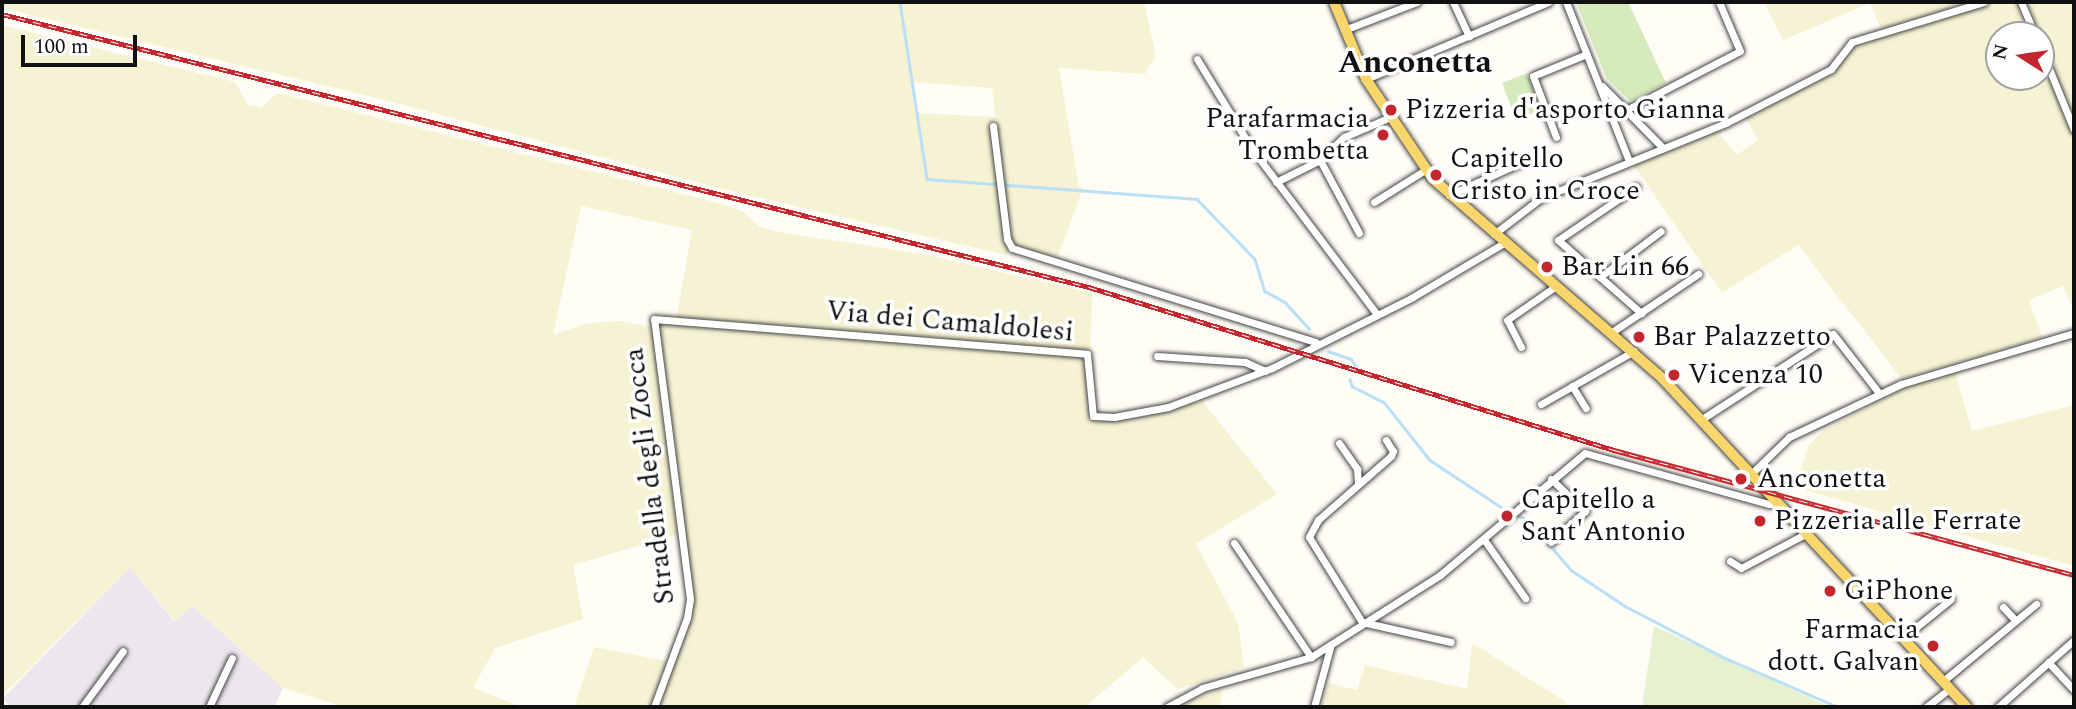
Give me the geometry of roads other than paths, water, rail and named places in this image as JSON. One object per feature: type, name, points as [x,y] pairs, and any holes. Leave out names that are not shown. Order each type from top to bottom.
[{"type":"main road","points":[[1334,2],[1343,30],[1366,79],[1388,118],[1425,170],[1504,243],[1634,351],[1702,419],[1967,707]]},
{"type":"street","points":[[1343,30],[1417,2]]},
{"type":"street","points":[[1453,2],[1469,37]]},
{"type":"street","points":[[1366,79],[1548,2]]},
{"type":"street","points":[[1566,2],[1629,161]]},
{"type":"street","points":[[1626,110],[1740,51],[1718,2]]},
{"type":"street","points":[[1494,234],[1541,198],[1727,123],[1831,69],[1852,42],[1984,2]]},
{"type":"street","points":[[2021,2],[2029,21]]},
{"type":"street","points":[[1556,137],[1533,76],[1587,54]]},
{"type":"street","points":[[1197,59],[1276,182],[1377,314]]},
{"type":"street","points":[[1598,82],[1663,148]]},
{"type":"street","points":[[2055,83],[2074,130]]},
{"type":"street","points":[[1276,182],[1320,160],[1344,137],[1388,118]]},
{"type":"street","points":[[993,126],[1007,239],[1012,248],[1316,342]]},
{"type":"street","points":[[1320,160],[1359,233]]},
{"type":"street","points":[[1449,195],[1520,163]]},
{"type":"street","points":[[1374,202],[1425,170]]},
{"type":"street","points":[[1636,187],[1558,240],[1641,313]]},
{"type":"street","points":[[1600,277],[1661,230]]},
{"type":"street","name":"Via dei Camaldolesi","points":[[653,319],[1087,354],[1093,416],[1168,407],[1265,370],[1316,342],[1377,314],[1504,243]]},
{"type":"street","points":[[1612,332],[1698,274]]},
{"type":"street","points":[[1521,347],[1507,320],[1556,286]]},
{"type":"street","name":"Stradella degli Zocca","points":[[653,319],[690,599],[687,618],[654,707]]},
{"type":"street","points":[[1752,473],[1789,437],[1879,393],[1968,362],[2074,333]]},
{"type":"street","points":[[1702,419],[1833,334],[1879,393]]},
{"type":"street","points":[[1541,404],[1634,351]]},
{"type":"street","points":[[1157,356],[1245,362],[1265,370]]},
{"type":"street","points":[[1572,386],[1586,408]]},
{"type":"street","points":[[1386,440],[1393,451],[1391,456],[1318,520],[1309,537],[1362,622],[1451,642]]},
{"type":"street","points":[[1339,443],[1357,469],[1358,484]]},
{"type":"street","points":[[1167,707],[1202,688],[1311,657],[1485,541],[1551,479],[1585,453],[1769,504],[1778,502]]},
{"type":"street","points":[[1551,479],[1586,511],[1551,542]]},
{"type":"street","points":[[1730,561],[1741,568],[1807,533]]},
{"type":"street","points":[[1485,541],[1524,598]]},
{"type":"street","points":[[1234,543],[1311,657]]},
{"type":"street","points":[[1905,637],[1951,599]]},
{"type":"street","points":[[1926,707],[2015,620],[2036,604]]},
{"type":"street","points":[[2003,607],[2015,620]]},
{"type":"street","points":[[1998,707],[2074,640]]},
{"type":"street","points":[[1314,707],[1331,643]]},
{"type":"street","points":[[82,707],[123,651]]},
{"type":"street","points":[[209,707],[232,658]]},
{"type":"street","points":[[2048,662],[2074,690]]},
{"type":"waterway","points":[[900,2],[927,179],[1197,199],[1255,259],[1265,291],[1285,302],[1309,329]]},
{"type":"waterway","points":[[1328,351],[1351,359],[1356,366]]},
{"type":"waterway","points":[[1350,379],[1352,386],[1384,402],[1430,460],[1507,511]]},
{"type":"waterway","points":[[1519,516],[1529,520],[1571,570],[1625,606],[1725,658],[1838,707]]},
{"type":"railway","points":[[2,14],[1089,287],[1614,450],[2074,575]]},
{"type":"place","name":"Pizzeria d'asporto Gianna","points":[[1391,110]]},
{"type":"place","name":"Parafarmacia Trombetta","points":[[1383,135]]},
{"type":"place","name":"Capitello Cristo in Croce","points":[[1436,175]]},
{"type":"place","name":"Bar Lin 66","points":[[1547,267]]},
{"type":"place","name":"Bar Palazzetto","points":[[1639,337]]},
{"type":"place","name":"Vicenza 10","points":[[1674,375]]},
{"type":"place","name":"Anconetta","points":[[1741,479]]},
{"type":"place","name":"Capitello a Sant'Antonio","points":[[1507,516]]},
{"type":"place","name":"Pizzeria alle Ferrate","points":[[1760,521]]},
{"type":"place","name":"GiPhone","points":[[1830,591]]},
{"type":"place","name":"Farmacia dott. Galvan","points":[[1933,646]]},
{"type":"district","name":"Anconetta","points":[[1415,63]]}]
